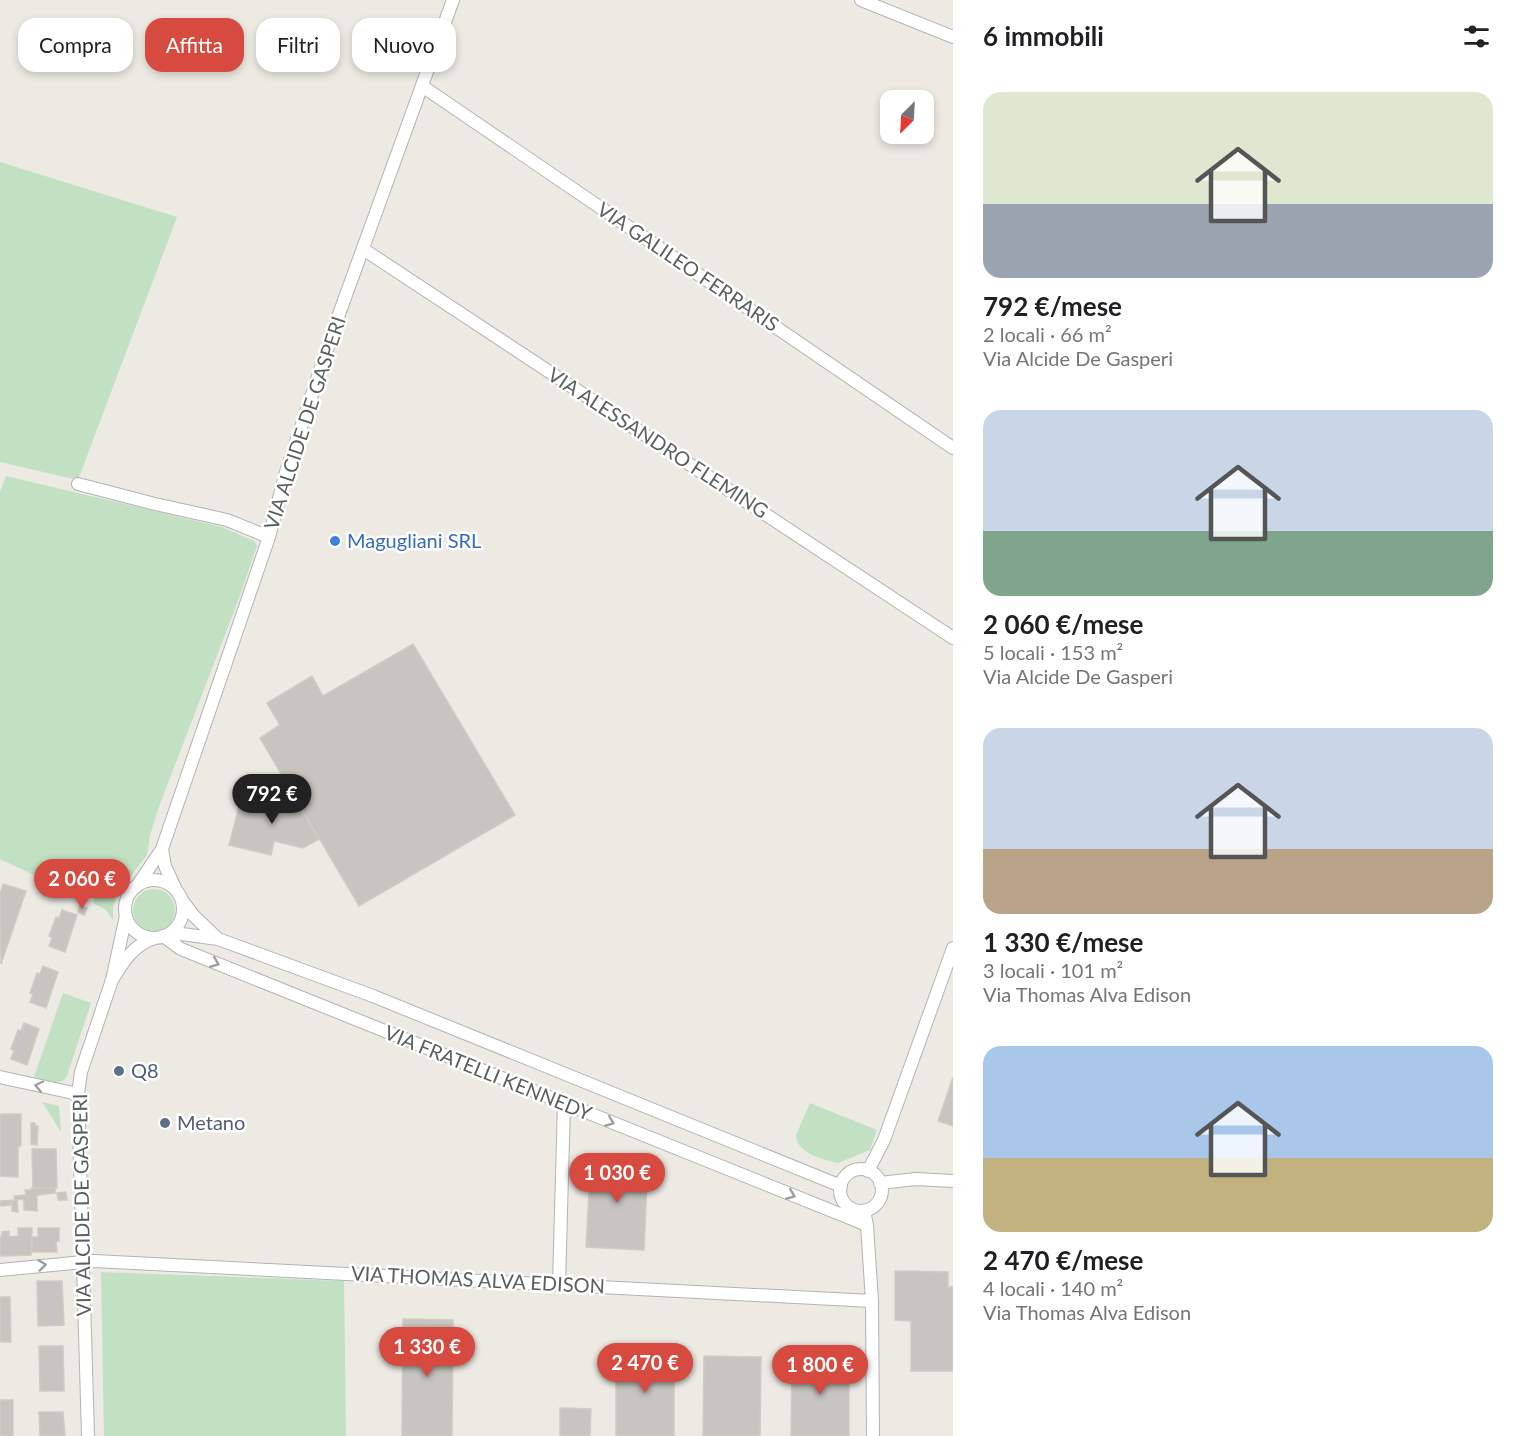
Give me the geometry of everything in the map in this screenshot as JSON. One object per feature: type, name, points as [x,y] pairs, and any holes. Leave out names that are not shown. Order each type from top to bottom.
[{"type":"street","name":"VIA ALCIDE DE GASPERI","points":[[136,886],[162,849],[269,537],[286,472],[453,0]]},
{"type":"street","points":[[861,0],[953,37]]},
{"type":"street","name":"VIA GALILEO FERRARIS","points":[[422,86],[953,448]]},
{"type":"street","name":"VIA ALESSANDRO FLEMING","points":[[363,249],[953,638]]},
{"type":"street","points":[[78,484],[227,520],[269,537]]},
{"type":"street","points":[[162,849],[165,866],[180,896],[182,919],[171,933],[159,937],[148,937],[134,930],[126,916],[127,900],[136,886],[153,880],[162,881],[171,885],[180,896]]},
{"type":"street","name":"VIA FRATELLI KENNEDY","points":[[180,896],[193,915],[218,939]]},
{"type":"street","name":"VIA ALCIDE DE GASPERI","points":[[88,1436],[78,1094],[81,1072],[112,980],[126,916]]},
{"type":"street","name":"VIA FRATELLI KENNEDY","points":[[159,937],[183,934],[218,939],[373,996],[841,1186]]},
{"type":"street","name":"VIA ALCIDE DE GASPERI","points":[[112,980],[122,963],[137,946],[159,937]]},
{"type":"street","name":"VIA FRATELLI KENNEDY","points":[[159,937],[181,949],[867,1225]]},
{"type":"street","points":[[868,1171],[884,1140],[953,948]]},
{"type":"street","points":[[0,1077],[78,1094]]},
{"type":"street","points":[[559,1285],[564,1103]]},
{"type":"street","points":[[868,1171],[878,1178],[881,1196],[873,1207],[864,1211],[853,1210],[843,1200],[841,1186],[851,1172],[868,1171]]},
{"type":"street","points":[[880,1183],[916,1179],[953,1180]]},
{"type":"street","points":[[864,1211],[872,1301],[873,1436]]},
{"type":"street","name":"VIA THOMAS ALVA EDISON","points":[[0,1270],[94,1261],[872,1301]]},
{"type":"green space","points":[[0,162],[177,217],[78,480],[0,462]]},
{"type":"green space","points":[[6,476],[222,527],[254,541],[257,546],[160,804],[150,835],[147,855],[120,887],[113,907],[113,920],[106,910],[93,903],[95,894],[56,877],[53,884],[0,859],[0,492]]},
{"type":"green space","points":[[154,889],[162,890],[169,895],[174,902],[174,918],[169,925],[162,930],[154,931],[146,930],[139,925],[134,918],[133,910],[134,902],[139,895],[146,890]]},
{"type":"green space","points":[[63,993],[91,1003],[67,1076],[60,1082],[52,1082],[34,1077]]},
{"type":"green space","points":[[42,1102],[59,1106],[61,1132]]},
{"type":"green space","points":[[810,1103],[877,1130],[870,1150],[838,1163],[819,1158],[806,1151],[797,1141],[796,1135]]},
{"type":"green space","points":[[101,1272],[344,1281],[346,1436],[104,1436]]},
{"type":"building","points":[[413,644],[515,815],[359,906],[260,738],[280,725],[267,703],[312,676],[323,696]]},
{"type":"building","points":[[289,788],[319,839],[303,848],[274,841],[271,855],[229,845],[240,803],[257,807]]},
{"type":"building","points":[[3,884],[26,891],[1,964],[0,894]]},
{"type":"building","points":[[80,906],[87,908],[84,915],[78,912]]},
{"type":"building","points":[[62,910],[77,915],[65,952],[49,946],[52,938],[49,936],[56,917],[59,918]]},
{"type":"building","points":[[43,966],[58,972],[46,1008],[30,1002],[33,994],[30,993],[37,973],[40,974]]},
{"type":"building","points":[[24,1023],[39,1029],[27,1065],[11,1059],[14,1051],[11,1049],[18,1030],[21,1031]]},
{"type":"building","points":[[953,1077],[953,1126],[938,1121]]},
{"type":"building","points":[[0,1114],[21,1114],[18,1177],[0,1176]]},
{"type":"building","points":[[31,1123],[38,1126],[37,1145],[31,1144]]},
{"type":"building","points":[[32,1149],[56,1149],[57,1188],[33,1188]]},
{"type":"building","points":[[591,1158],[648,1161],[644,1250],[586,1247]]},
{"type":"building","points":[[31,1188],[55,1188],[55,1193],[37,1195],[37,1211],[24,1210],[22,1199],[17,1200],[18,1212],[12,1211],[12,1202],[10,1205],[0,1206],[0,1201],[15,1200],[14,1196],[26,1195],[25,1190],[31,1190]]},
{"type":"building","points":[[66,1192],[67,1200],[58,1200],[57,1193]]},
{"type":"building","points":[[18,1228],[32,1228],[31,1255],[0,1256],[2,1232],[9,1231],[9,1237],[18,1236]]},
{"type":"building","points":[[38,1228],[59,1228],[59,1241],[56,1241],[57,1252],[32,1252],[32,1237],[38,1237]]},
{"type":"building","points":[[895,1271],[948,1272],[948,1287],[953,1287],[953,1371],[911,1371],[911,1321],[895,1320]]},
{"type":"building","points":[[37,1281],[62,1281],[64,1325],[38,1326]]},
{"type":"building","points":[[0,1297],[10,1297],[11,1342],[0,1342]]},
{"type":"building","points":[[403,1319],[453,1320],[452,1436],[402,1436]]},
{"type":"building","points":[[39,1346],[63,1346],[64,1391],[40,1391]]},
{"type":"building","points":[[616,1353],[674,1353],[674,1436],[616,1436]]},
{"type":"building","points":[[792,1355],[849,1355],[849,1436],[791,1436]]},
{"type":"building","points":[[704,1356],[761,1357],[760,1436],[703,1436]]},
{"type":"building","points":[[0,1400],[13,1400],[13,1436],[0,1436]]},
{"type":"building","points":[[560,1408],[591,1409],[590,1436],[560,1436]]},
{"type":"building","points":[[39,1412],[63,1412],[65,1436],[40,1436]]},
{"type":"place","name":"Magugliani SRL","points":[[335,541]]},
{"type":"place","name":"Q8","points":[[119,1071]]},
{"type":"place","name":"Metano","points":[[165,1123]]}]
